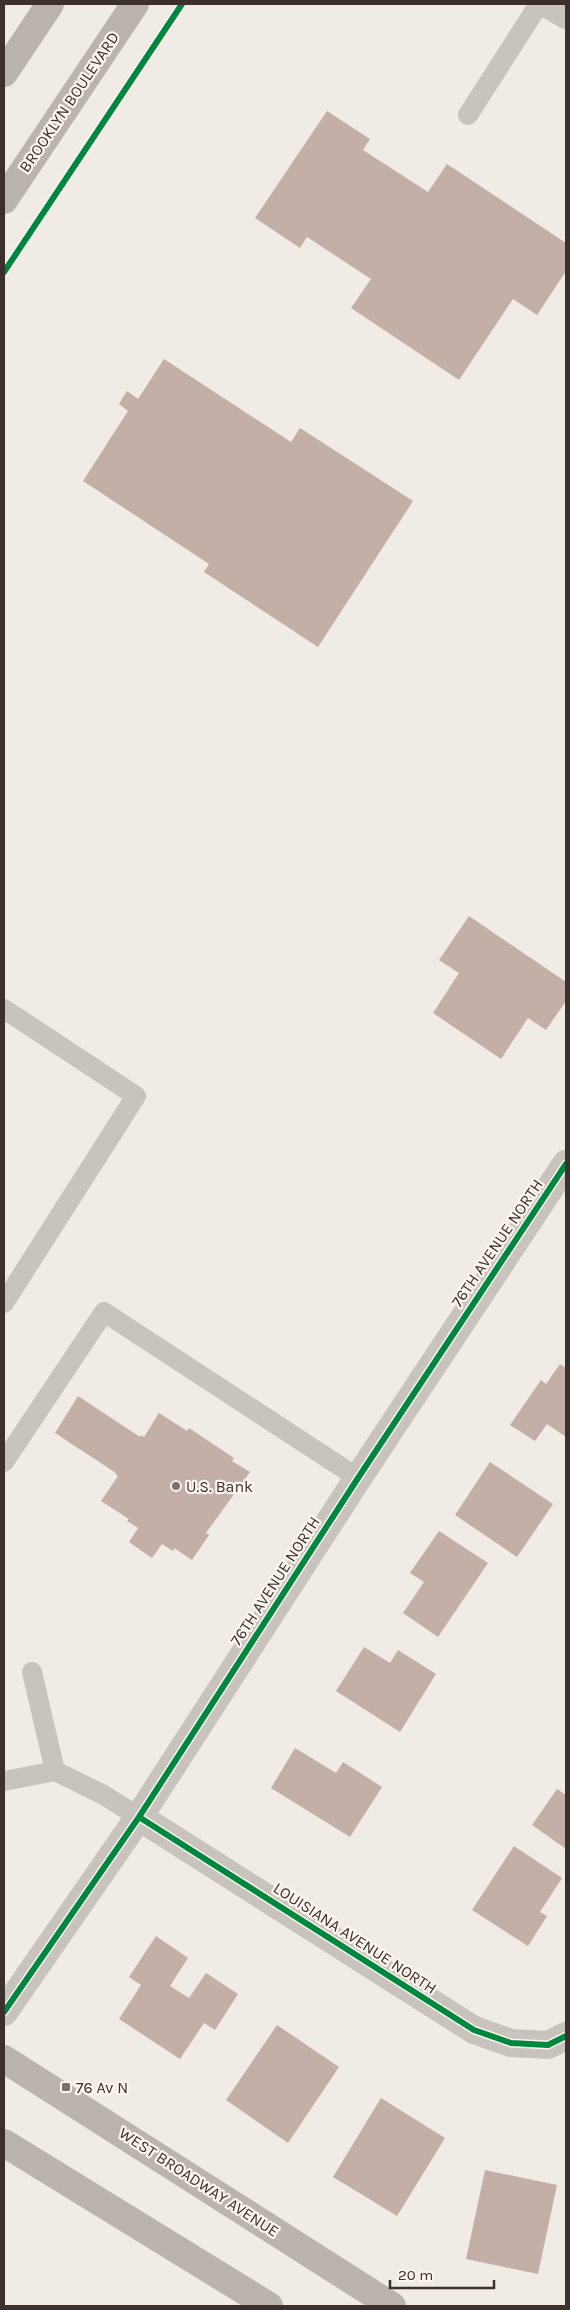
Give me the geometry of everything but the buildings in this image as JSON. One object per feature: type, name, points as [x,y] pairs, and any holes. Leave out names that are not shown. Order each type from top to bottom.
[{"type":"street","points":[[4,74],[50,4]]},
{"type":"street","name":"BROOKLYN BOULEVARD","points":[[4,200],[135,4]]},
{"type":"street","points":[[548,4],[566,15]]},
{"type":"street","name":"76TH AVENUE NORTH","points":[[4,2012],[139,1817],[358,1478],[566,1164]]},
{"type":"street","name":"LOUISIANA AVENUE NORTH","points":[[139,1817],[474,2030],[511,2043],[548,2045],[566,2036]]},
{"type":"street","name":"WEST BROADWAY AVENUE","points":[[4,2059],[392,2306]]},
{"type":"street","points":[[4,2143],[269,2306]]},
{"type":"lane","points":[[468,115],[539,4]]},
{"type":"lane","points":[[4,1009],[136,1096],[4,1303]]},
{"type":"lane","points":[[4,1462],[104,1312],[358,1478]]},
{"type":"lane","points":[[32,1672],[55,1771]]},
{"type":"lane","points":[[4,1781],[55,1771],[102,1794],[139,1817]]},
{"type":"cycle path","points":[[4,272],[182,4]]},
{"type":"cycle path","points":[[4,2012],[139,1817],[358,1478],[566,1164]]},
{"type":"cycle path","points":[[139,1817],[474,2030],[511,2043],[548,2045],[566,2036]]},
{"type":"place","name":"U.S. Bank","points":[[176,1486]]},
{"type":"place","name":"76 Av N","points":[[66,2087]]}]
